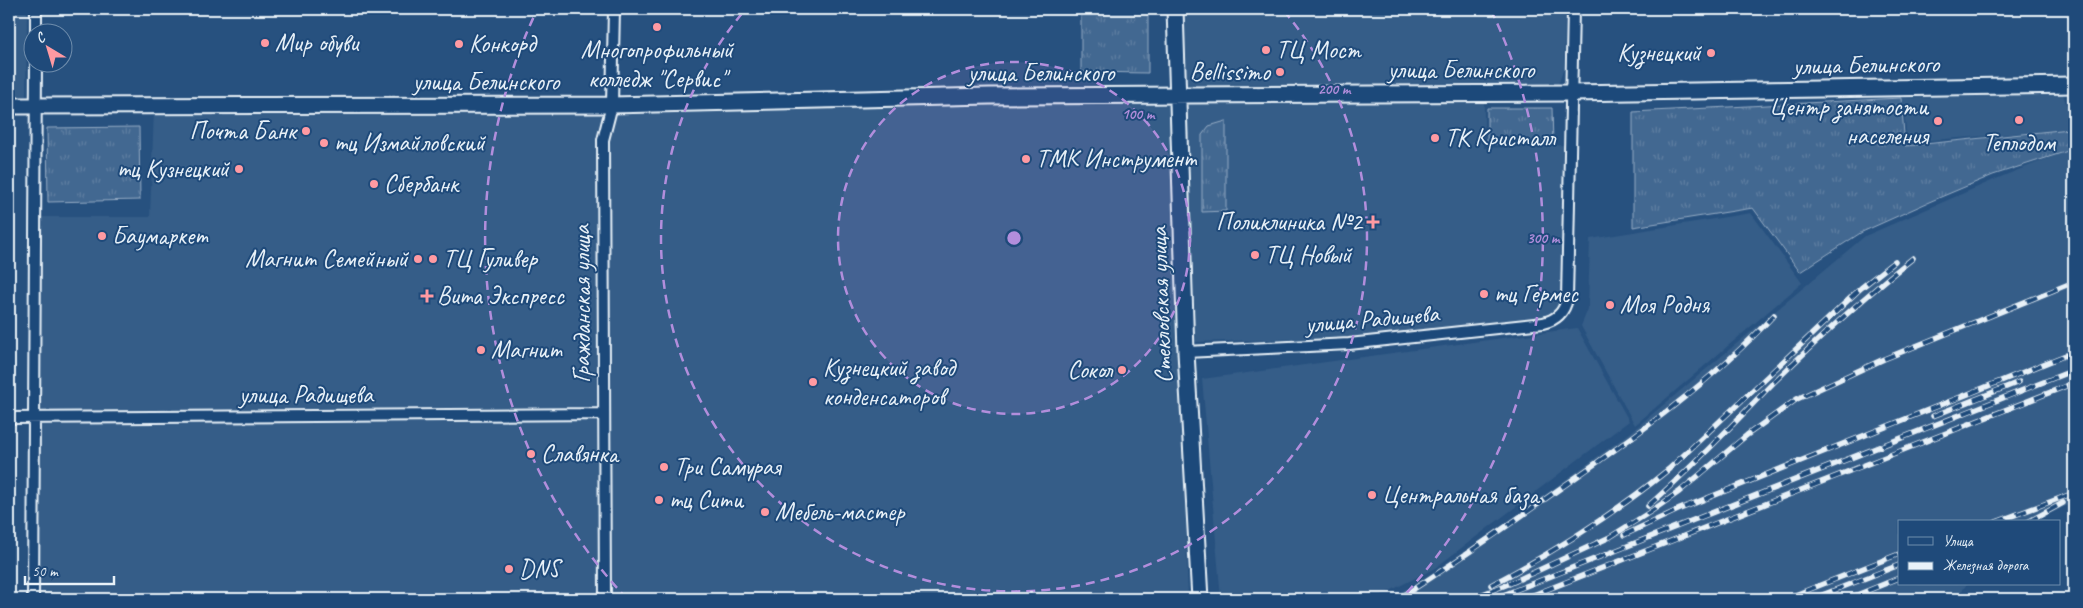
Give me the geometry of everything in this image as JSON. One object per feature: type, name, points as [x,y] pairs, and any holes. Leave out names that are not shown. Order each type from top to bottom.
[{"type":"street","points":[[36,9],[36,22]]},
{"type":"street","name":"Гражданская улица","points":[[605,599],[603,140],[612,105],[614,9]]},
{"type":"street","name":"Стекловская улица","points":[[1175,9],[1186,352],[1199,595]]},
{"type":"street","points":[[1570,93],[1573,9]]},
{"type":"street","points":[[33,599],[36,72]]},
{"type":"street","name":"улица Белинского","points":[[9,106],[612,105],[989,96],[1570,93],[2074,85]]},
{"type":"street","name":"улица Радищева","points":[[1186,352],[1349,344],[1543,323],[1560,315],[1567,299],[1570,93]]},
{"type":"street","name":"улица Радищева","points":[[9,418],[604,414]]},
{"type":"shaded area","points":[[9,9],[27,9],[27,22],[22,22],[22,72],[26,72],[26,96],[9,96]]},
{"type":"shaded area","points":[[1183,9],[1565,9],[1564,68],[1558,85],[1184,88]]},
{"type":"shaded area","points":[[2063,94],[2074,129],[1907,142],[1903,98]]},
{"type":"shaded area","points":[[1184,99],[1484,99],[1484,148],[1566,145],[1563,301],[1554,314],[1544,318],[1346,338],[1191,342]]},
{"type":"shaded area","points":[[1174,101],[1188,599],[33,599],[39,217],[150,217],[154,109]]},
{"type":"shaded area","points":[[2074,148],[2074,502],[2037,520],[1898,520],[1898,586],[1965,586],[1957,597],[1952,599],[1386,599],[1440,572],[1631,432],[1865,236],[2003,176]]},
{"type":"shaded area","points":[[1751,213],[1802,283],[1635,425],[1581,326],[1588,309],[1590,239]]},
{"type":"shaded area","name":"Центральная база","points":[[1577,328],[1629,421],[1435,568],[1374,599],[1221,599],[1202,379]]},
{"type":"green space","points":[[1081,9],[1148,9],[1148,73],[1081,72]]},
{"type":"green space","points":[[1901,98],[1905,146],[2070,129],[2074,149],[1993,175],[1862,232],[1800,272],[1753,208],[1633,227],[1633,112]]},
{"type":"green space","points":[[1487,108],[1552,108],[1553,143],[1487,144]]},
{"type":"green space","points":[[1226,121],[1226,211],[1202,212],[1202,135],[1209,126]]},
{"type":"green space","points":[[139,127],[140,200],[48,202],[47,128]]},
{"type":"railway","points":[[1648,506],[1807,350],[1913,258]]},
{"type":"railway","points":[[1491,585],[1583,532],[1648,486],[1669,469],[1861,288],[1895,261]]},
{"type":"railway","points":[[1509,584],[1610,537],[1650,512],[1679,492],[1747,435],[1797,399],[1884,359],[2074,282]]},
{"type":"railway","points":[[1398,599],[1482,543],[1674,406],[1726,362],[1774,315]]},
{"type":"railway","points":[[1624,535],[1680,509],[2066,355]]},
{"type":"railway","points":[[1493,599],[2074,370]]},
{"type":"railway","points":[[1933,416],[2019,382]]},
{"type":"railway","points":[[1523,599],[2074,383]]},
{"type":"railway","points":[[2001,520],[2074,493]]},
{"type":"railway","points":[[2032,520],[2063,503]]},
{"type":"railway","points":[[1785,599],[1898,554]]},
{"type":"railway","points":[[1812,599],[1898,565]]},
{"type":"railway","points":[[1847,599],[1898,578]]},
{"type":"railway","points":[[1470,599],[1516,581]]},
{"type":"place","name":"Многопрофильный колледж \"Сервис\"","points":[[657,27]]},
{"type":"place","name":"Мир обуви","points":[[265,43]]},
{"type":"place","name":"Конкорд","points":[[459,44]]},
{"type":"place","name":"ТЦ Мост","points":[[1266,50]]},
{"type":"place","name":"Кузнецкий","points":[[1711,53]]},
{"type":"place","name":"Bellissimo","points":[[1280,72]]},
{"type":"place","name":"Теплодом","points":[[2019,120]]},
{"type":"place","name":"Центр занятости населения","points":[[1938,121]]},
{"type":"place","name":"Почта Банк","points":[[306,131]]},
{"type":"place","name":"ТК Кристалл","points":[[1435,138]]},
{"type":"place","name":"тц Измайловский","points":[[324,143]]},
{"type":"place","name":"ТМК Инструмент","points":[[1026,159]]},
{"type":"place","name":"тц Кузнецкий","points":[[239,169]]},
{"type":"place","name":"Сбербанк","points":[[374,184]]},
{"type":"place","name":"Поликлиника №2","points":[[1373,222]]},
{"type":"place","name":"Баумаркет","points":[[102,236]]},
{"type":"place","name":"ТЦ Новый","points":[[1255,255]]},
{"type":"place","name":"Магнит Семейный","points":[[418,259]]},
{"type":"place","name":"ТЦ Гуливер","points":[[433,259]]},
{"type":"place","name":"тц Гермес","points":[[1484,294]]},
{"type":"place","name":"Вита Экспресс","points":[[427,296]]},
{"type":"place","name":"Моя Родня","points":[[1610,305]]},
{"type":"place","name":"Магнит","points":[[481,350]]},
{"type":"place","name":"Сокол","points":[[1122,370]]},
{"type":"place","name":"Кузнецкий завод конденсаторов","points":[[813,382]]},
{"type":"place","name":"Славянка","points":[[531,454]]},
{"type":"place","name":"Три Самурая","points":[[664,467]]},
{"type":"place","name":"Центральная база","points":[[1372,495]]},
{"type":"place","name":"тц Сити","points":[[659,500]]},
{"type":"place","name":"Мебель-мастер","points":[[765,512]]},
{"type":"place","name":"DNS","points":[[509,569]]}]
